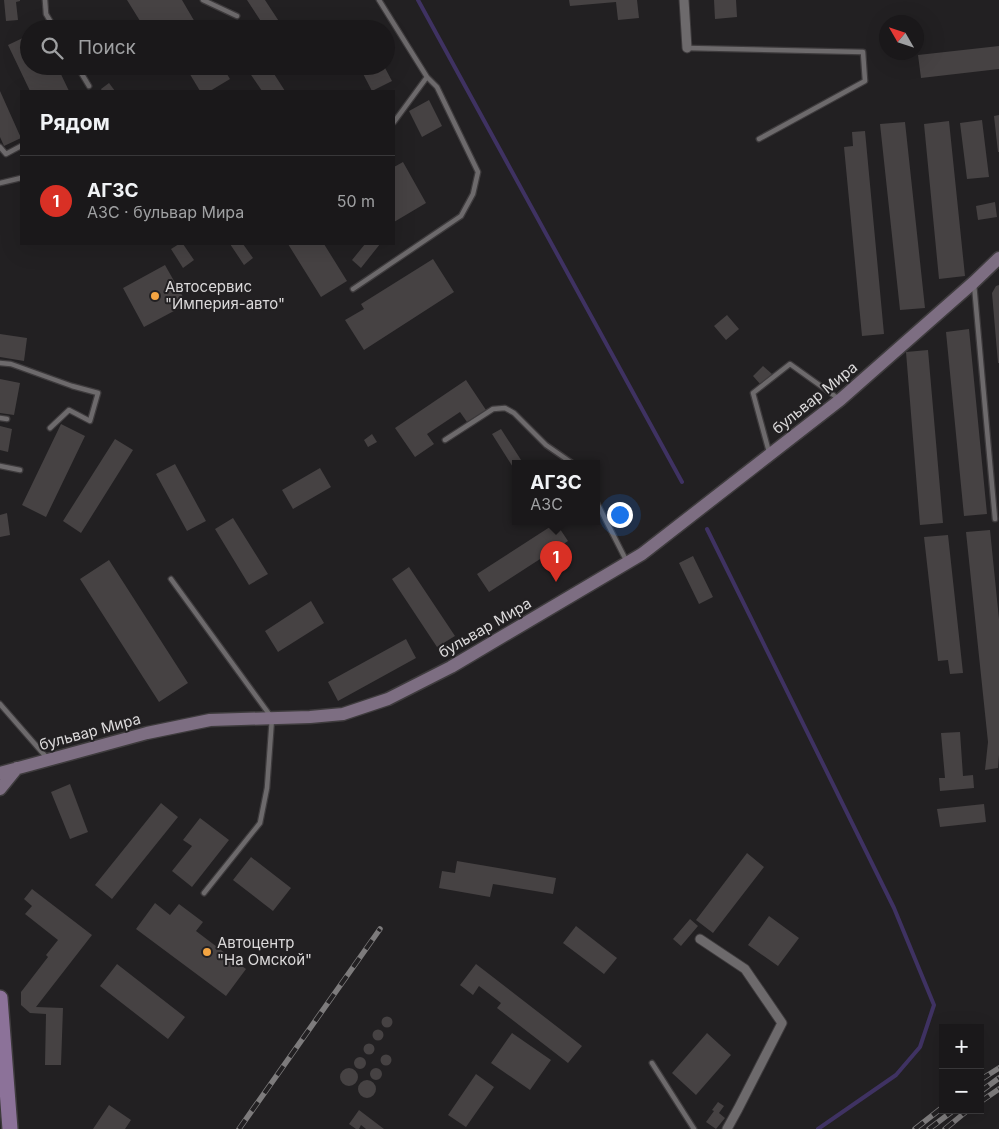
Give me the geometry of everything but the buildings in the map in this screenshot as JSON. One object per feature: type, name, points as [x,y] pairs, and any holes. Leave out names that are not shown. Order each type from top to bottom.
[{"type":"main road","points":[[0,998],[10,1129]]},
{"type":"street","points":[[684,0],[687,48]]},
{"type":"street","name":"бульвар Мира","points":[[0,773],[148,733],[210,720],[310,717],[343,714],[388,700],[451,667],[642,554],[840,400],[999,258]]},
{"type":"street","points":[[0,789],[17,768]]},
{"type":"street","points":[[700,939],[745,969],[782,1024],[727,1129]]},
{"type":"lane","points":[[45,0],[46,14],[50,20]]},
{"type":"lane","points":[[203,0],[238,16]]},
{"type":"lane","points":[[379,0],[391,20]]},
{"type":"lane","points":[[353,289],[461,216],[473,194],[478,172],[437,87],[427,77],[395,26]]},
{"type":"lane","points":[[687,48],[863,52],[865,81],[759,139]]},
{"type":"lane","points":[[82,75],[89,86]]},
{"type":"lane","points":[[395,121],[427,77]]},
{"type":"lane","points":[[0,147],[6,154],[20,147]]},
{"type":"lane","points":[[0,184],[20,178]]},
{"type":"lane","points":[[974,282],[995,519]]},
{"type":"lane","points":[[0,363],[11,364],[72,386],[98,393],[90,421],[69,410],[50,428]]},
{"type":"lane","points":[[770,455],[753,393],[790,364],[840,400]]},
{"type":"lane","points":[[445,440],[494,409],[505,408],[514,413],[546,445],[568,460]]},
{"type":"lane","points":[[0,418],[7,420]]},
{"type":"lane","points":[[0,466],[20,470]]},
{"type":"lane","points":[[600,509],[628,563]]},
{"type":"lane","points":[[171,579],[272,718],[267,788],[260,822],[204,893]]},
{"type":"lane","points":[[0,704],[49,760]]},
{"type":"lane","points":[[652,1063],[694,1129]]},
{"type":"waterway","points":[[418,0],[682,482]]},
{"type":"waterway","points":[[707,529],[894,908],[934,1005],[920,1047],[896,1075],[818,1129]]},
{"type":"railway","points":[[239,1129],[380,929]]},
{"type":"railway","points":[[984,1077],[999,1068]]},
{"type":"railway","points":[[984,1089],[999,1078]]},
{"type":"railway","points":[[984,1099],[999,1089]]},
{"type":"railway","points":[[915,1129],[939,1110]]},
{"type":"railway","points":[[929,1129],[949,1114]]},
{"type":"railway","points":[[945,1129],[963,1114]]},
{"type":"place","name":"Автосервис \"Империя-авто\"","points":[[155,296]]},
{"type":"place","name":"АГЗС","points":[[556,582]]},
{"type":"place","name":"Автоцентр \"На Омской\"","points":[[207,952]]}]
